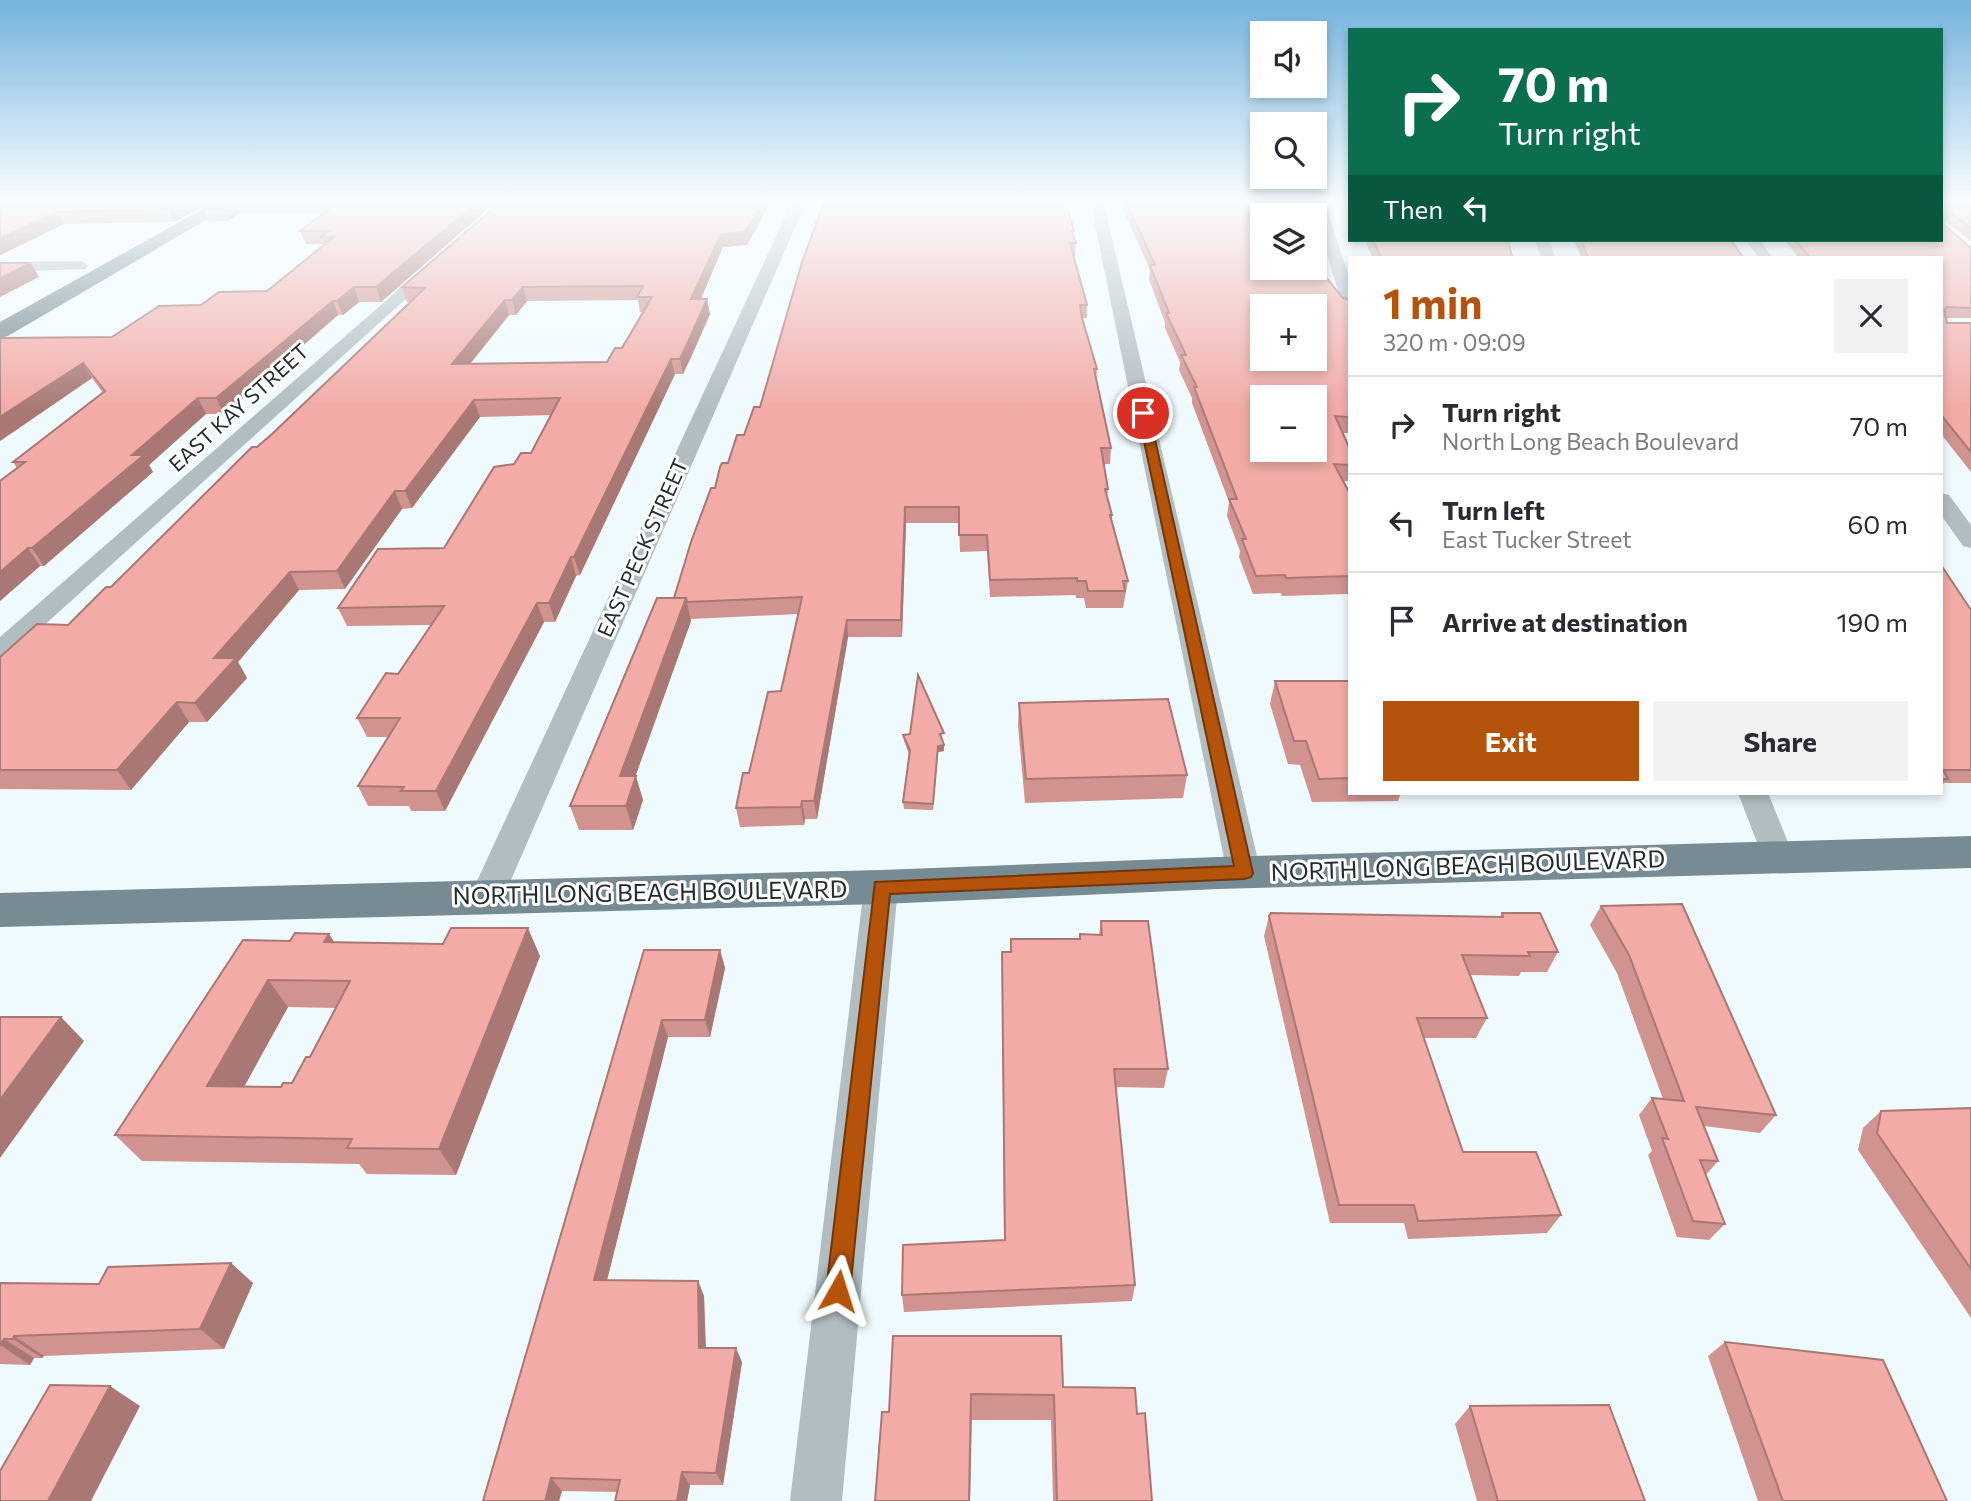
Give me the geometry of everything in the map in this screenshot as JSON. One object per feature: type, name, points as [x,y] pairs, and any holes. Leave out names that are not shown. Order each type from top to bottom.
[{"type":"main road","points":[[8,305],[73,270]]},
{"type":"main road","points":[[0,331],[107,270]]},
{"type":"main road","points":[[8,305],[56,299]]},
{"type":"main road","name":"NORTH LONG BEACH BOULEVARD","points":[[0,910],[881,887],[1244,873],[1971,852]]},
{"type":"street","name":"EAST KAY STREET","points":[[0,651],[430,270]]},
{"type":"street","name":"EAST PECK STREET","points":[[487,896],[768,270]]},
{"type":"street","points":[[1111,270],[1244,873]]},
{"type":"street","points":[[1338,270],[1348,301]]},
{"type":"street","points":[[1943,503],[1971,541]]},
{"type":"street","points":[[1755,795],[1778,857]]},
{"type":"street","points":[[816,1501],[881,887]]},
{"type":"building","points":[[0,270],[16,270],[0,278]]},
{"type":"building","points":[[293,270],[396,270],[376,287],[354,287],[337,301],[333,301],[216,398],[198,398],[132,455],[144,455],[0,572],[0,481],[25,462],[13,462],[105,391],[83,363],[0,417],[0,338],[112,337],[159,306],[201,305],[219,292],[267,291]]},
{"type":"building","points":[[422,270],[704,270],[691,299],[707,299],[680,359],[671,359],[549,603],[537,603],[436,791],[401,791],[404,787],[358,786],[400,718],[357,718],[386,673],[398,674],[444,606],[338,608],[378,549],[444,548],[494,467],[514,464],[521,453],[531,453],[560,398],[474,400],[405,491],[395,491],[337,571],[290,572],[214,658],[236,658],[195,703],[177,702],[117,770],[0,770],[0,657],[37,624],[68,625],[106,587],[111,587],[252,447],[257,447],[272,434],[425,288],[402,287]],"holes":[[[643,286],[637,297],[652,297],[622,348],[615,348],[607,362],[452,364],[505,300],[512,300],[523,287]]]},
{"type":"building","points":[[800,270],[1077,270],[1087,305],[1080,305],[1082,318],[1097,369],[1094,369],[1111,448],[1101,448],[1110,515],[1128,581],[1123,581],[1125,591],[1088,591],[1086,581],[1077,581],[1077,578],[990,580],[987,535],[959,535],[959,507],[905,507],[901,620],[847,620],[814,801],[802,801],[801,807],[736,808],[743,773],[749,773],[768,692],[781,691],[802,597],[687,602],[686,598],[674,598],[691,542],[711,488],[715,488],[720,467],[722,463],[728,463],[737,435],[744,435],[754,407],[760,407]]},
{"type":"building","points":[[1152,270],[1250,270],[1250,280],[1327,279],[1343,298],[1348,299],[1348,417],[1335,416],[1348,445],[1348,465],[1334,464],[1348,490],[1348,576],[1256,576],[1242,539],[1246,539],[1229,499],[1237,499],[1194,387],[1197,387],[1181,355],[1186,355],[1166,313],[1169,313]]},
{"type":"building","points":[[1943,270],[1971,270],[1971,308],[1947,307],[1944,310],[1947,323],[1971,323],[1971,452],[1943,417]]},
{"type":"building","points":[[1943,568],[1971,610],[1971,770],[1943,770]]},
{"type":"building","points":[[657,598],[686,598],[620,776],[636,776],[626,806],[570,806]]},
{"type":"building","points":[[918,675],[944,733],[940,734],[944,745],[938,746],[933,804],[903,802],[910,750],[903,735],[910,734]]},
{"type":"building","points":[[1275,681],[1348,681],[1348,778],[1319,779],[1306,741],[1294,741]]},
{"type":"building","points":[[1168,699],[1187,775],[1026,779],[1019,703]]},
{"type":"building","points":[[1682,904],[1776,1115],[1696,1107],[1718,1161],[1700,1160],[1725,1224],[1693,1221],[1662,1138],[1668,1139],[1652,1098],[1684,1101],[1629,955],[1601,906]]},
{"type":"building","points":[[1271,913],[1503,917],[1502,913],[1540,913],[1558,952],[1528,952],[1530,956],[1462,955],[1487,1018],[1417,1018],[1463,1152],[1536,1152],[1561,1215],[1418,1221],[1414,1205],[1339,1205],[1269,916]]},
{"type":"building","points":[[1101,921],[1148,921],[1168,1069],[1114,1069],[1135,1285],[902,1295],[903,1245],[1005,1240],[1002,952],[1011,952],[1011,939],[1080,939],[1080,934],[1102,935]]},
{"type":"building","points":[[451,928],[528,928],[439,1149],[347,1148],[352,1139],[115,1135],[243,940],[290,941],[295,933],[329,934],[324,942],[443,944]],"holes":[[[268,980],[350,981],[310,1057],[306,1057],[292,1083],[283,1083],[281,1087],[207,1086]]]},
{"type":"building","points":[[644,950],[720,950],[705,1020],[662,1020],[594,1280],[698,1281],[699,1348],[736,1348],[716,1473],[682,1472],[677,1501],[615,1501],[620,1480],[551,1478],[545,1501],[483,1501]]},
{"type":"building","points":[[0,1017],[61,1017],[0,1100]]},
{"type":"building","points":[[1971,1108],[1971,1269],[1877,1133],[1881,1111]]},
{"type":"building","points":[[231,1263],[200,1329],[14,1336],[13,1339],[4,1339],[0,1345],[0,1283],[99,1284],[108,1267]]},
{"type":"building","points":[[893,1336],[1061,1336],[1063,1387],[1135,1388],[1137,1414],[1145,1413],[1152,1501],[1057,1501],[1054,1395],[971,1394],[969,1501],[875,1501],[882,1412],[889,1412]]},
{"type":"building","points":[[1725,1342],[1883,1360],[1947,1501],[1783,1501]]},
{"type":"building","points":[[50,1385],[110,1386],[48,1501],[0,1501],[0,1471]]},
{"type":"building","points":[[1609,1405],[1645,1501],[1498,1501],[1470,1406]]},
{"type":"route","points":[[838,1291],[881,887],[1244,873],[1143,413]]}]
